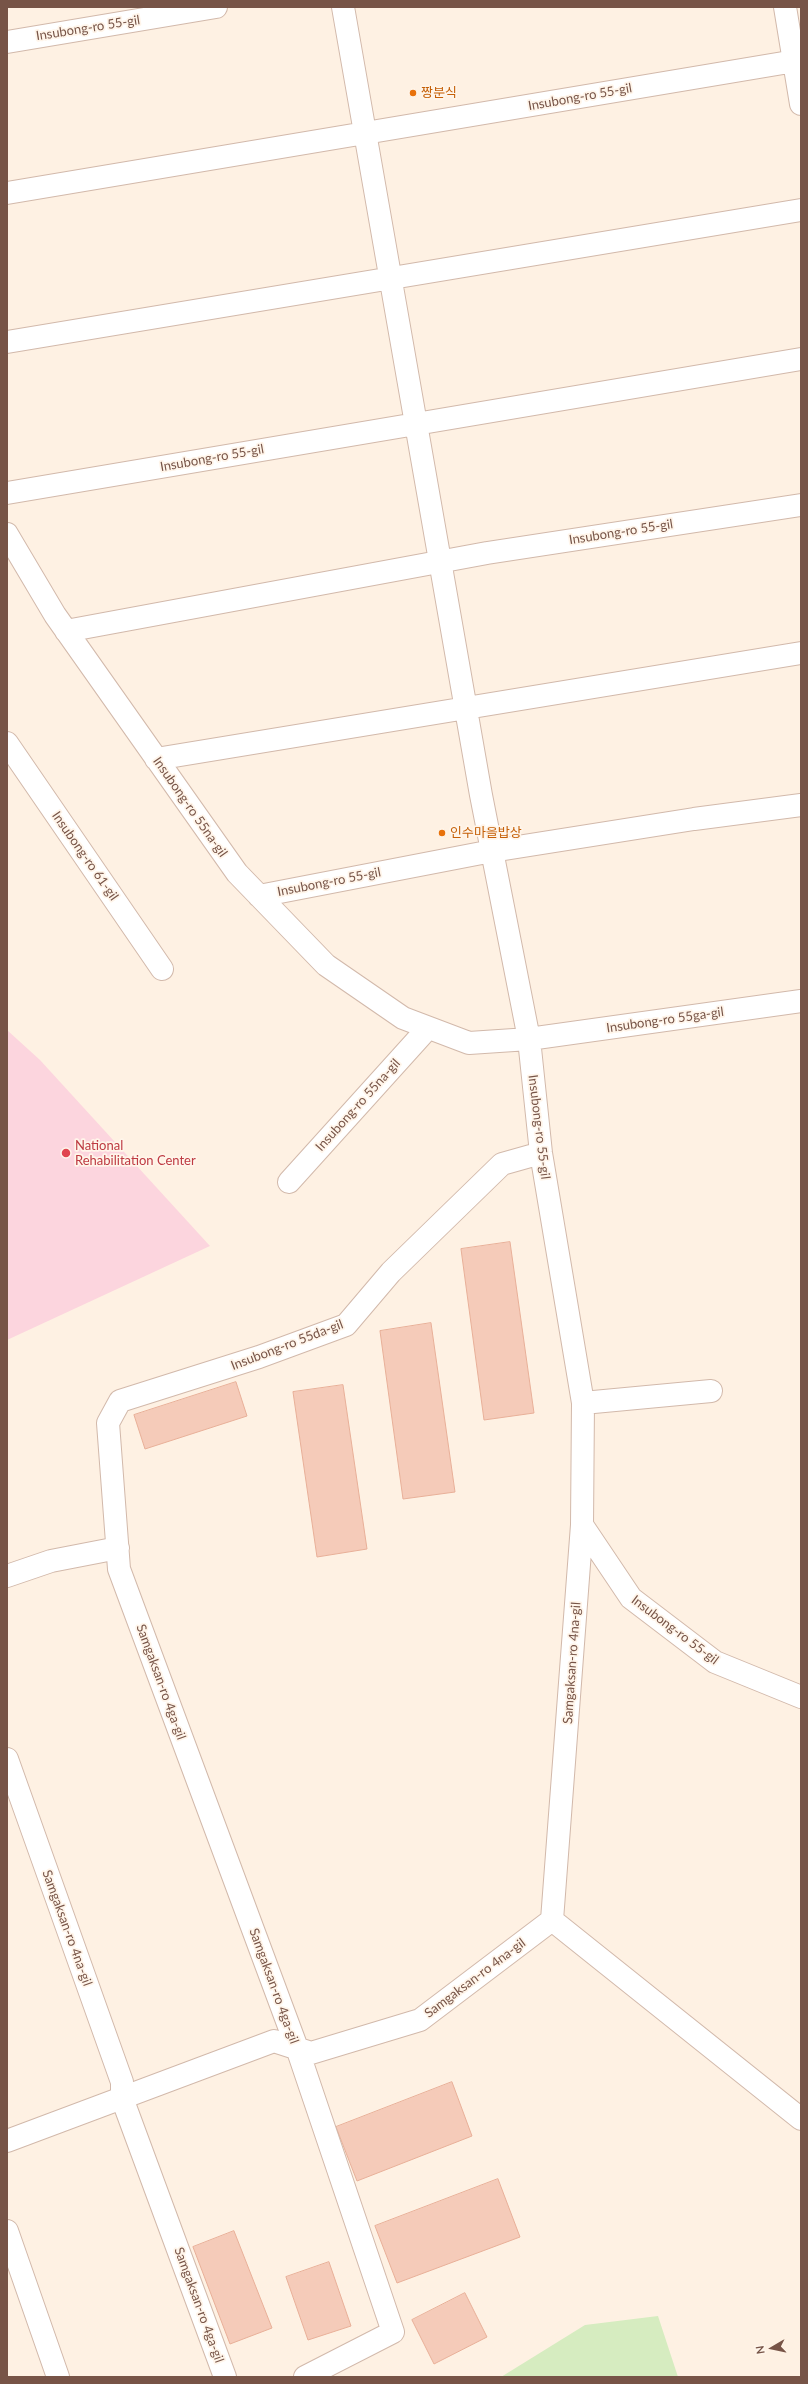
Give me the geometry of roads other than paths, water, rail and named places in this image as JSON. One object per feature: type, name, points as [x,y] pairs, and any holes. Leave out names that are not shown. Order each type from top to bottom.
[{"type":"street","name":"Insubong-ro 55-gil","points":[[7,42],[216,7]]},
{"type":"street","name":"Insubong-ro 55-gil","points":[[343,7],[466,709],[529,1039],[541,1153],[583,1403],[582,1525],[631,1598],[715,1662],[801,1697]]},
{"type":"street","points":[[785,7],[797,60],[801,104]]},
{"type":"street","name":"Insubong-ro 55-gil","points":[[7,193],[797,60]]},
{"type":"street","points":[[7,342],[801,210]]},
{"type":"street","name":"Insubong-ro 55-gil","points":[[7,493],[801,359]]},
{"type":"street","name":"Insubong-ro 55-gil","points":[[66,631],[441,562],[801,505]]},
{"type":"street","name":"Insubong-ro 55na-gil","points":[[7,534],[66,631],[237,873],[326,965],[403,1018],[469,1043],[529,1039]]},
{"type":"street","points":[[156,759],[801,653]]},
{"type":"street","name":"Insubong-ro 61-gil","points":[[7,743],[162,969]]},
{"type":"street","name":"Insubong-ro 55-gil","points":[[259,896],[492,851],[694,819],[801,805]]},
{"type":"street","name":"Insubong-ro 55ga-gil","points":[[529,1039],[801,1001]]},
{"type":"street","name":"Insubong-ro 55na-gil","points":[[289,1182],[428,1028]]},
{"type":"street","name":"Insubong-ro 55da-gil","points":[[118,1548],[108,1423],[120,1401],[259,1357],[346,1326],[391,1272],[502,1164],[541,1153]]},
{"type":"street","points":[[583,1403],[711,1392]]},
{"type":"street","name":"Samgaksan-ro 4na-gil","points":[[7,2141],[274,2041],[312,2053],[420,2020],[552,1920],[582,1525]]},
{"type":"street","points":[[7,1576],[51,1561],[118,1548]]},
{"type":"street","name":"Samgaksan-ro 4ga-gil","points":[[118,1548],[119,1569],[297,2048],[394,2332],[305,2377]]},
{"type":"street","name":"Samgaksan-ro 4na-gil","points":[[7,1759],[122,2082],[122,2098]]},
{"type":"street","points":[[552,1920],[801,2119]]},
{"type":"street","name":"Samgaksan-ro 4ga-gil","points":[[122,2098],[225,2377]]},
{"type":"street","points":[[7,2231],[58,2377]]},
{"type":"place","name":"짱분식","points":[[413,93]]},
{"type":"place","name":"인수마을밥상","points":[[442,833]]},
{"type":"place","name":"National Rehabilitation Center","points":[[66,1153]]}]
